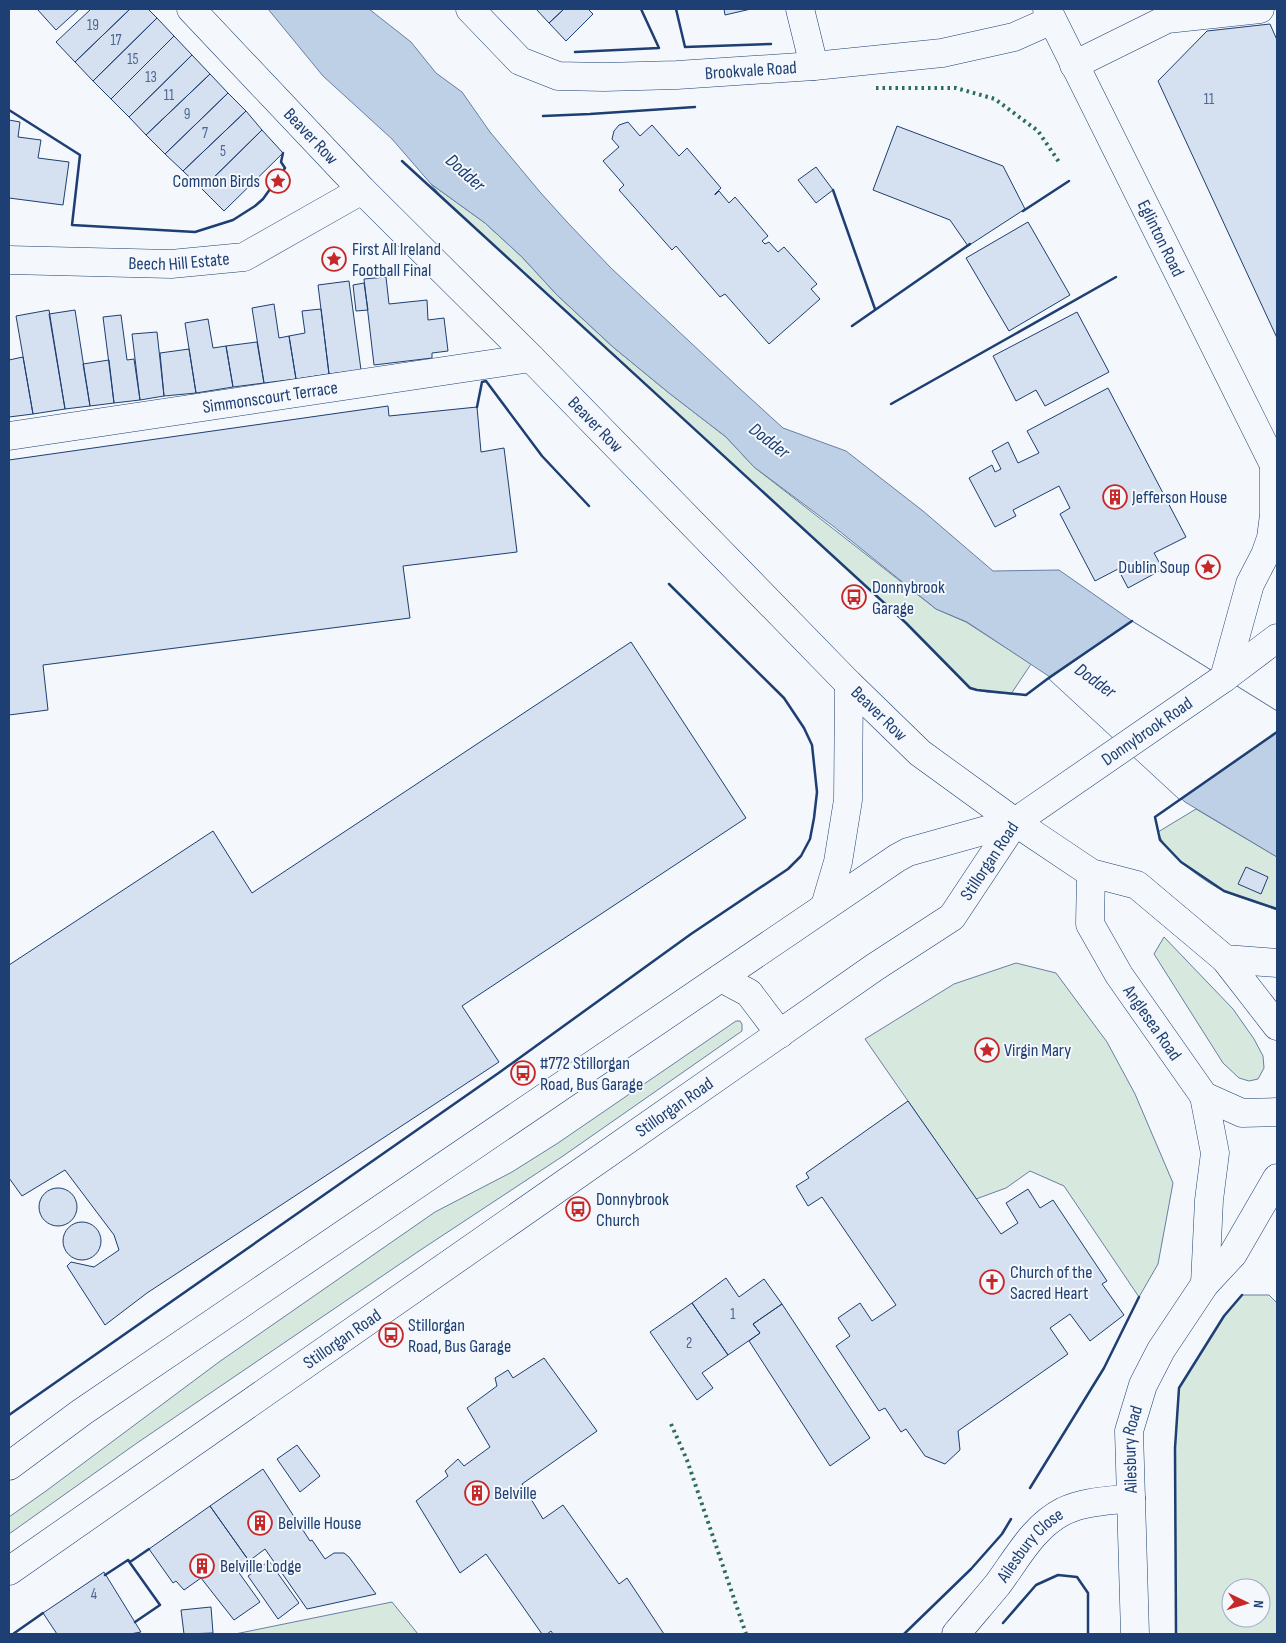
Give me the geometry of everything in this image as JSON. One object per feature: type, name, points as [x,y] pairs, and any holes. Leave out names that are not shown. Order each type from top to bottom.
[{"type":"main road","name":"Beaver Row","points":[[191,9],[362,190],[531,358],[849,684],[920,753],[1015,822]]},
{"type":"main road","name":"Brookvale Road","points":[[470,9],[520,61],[558,76],[604,77],[677,75],[814,66],[942,53],[1014,36],[1049,14]]},
{"type":"main road","points":[[800,9],[814,66]]},
{"type":"main road","points":[[1074,66],[1167,19],[1260,9]]},
{"type":"main road","name":"Eglinton Road","points":[[1049,14],[1276,467]]},
{"type":"main road","name":"Beech Hill Estate","points":[[9,260],[171,264],[244,257],[362,190]]},
{"type":"main road","name":"Simmonscourt Terrace","points":[[9,436],[531,358]]},
{"type":"main road","points":[[1224,678],[1250,584],[1265,555],[1271,538],[1276,467]]},
{"type":"main road","name":"Donnybrook Road","points":[[1015,822],[1224,678],[1277,638]]},
{"type":"main road","points":[[825,906],[838,862],[848,800],[849,684]]},
{"type":"main road","points":[[1015,822],[1091,873],[1137,885],[1225,958],[1277,1026]]},
{"type":"main road","name":"Stillorgan Road","points":[[9,1466],[90,1406],[722,978],[825,906],[908,852],[1015,822]]},
{"type":"main road","name":"Stillorgan Road","points":[[9,1571],[875,966],[952,917],[1015,822]]},
{"type":"main road","name":"Anglesea Road","points":[[1091,873],[1090,924],[1119,974],[1204,1096]]},
{"type":"main road","points":[[1225,958],[1277,964]]},
{"type":"main road","points":[[722,978],[749,993],[780,1034]]},
{"type":"main road","points":[[1204,1096],[1242,1113],[1277,1112]]},
{"type":"main road","points":[[1204,1096],[1215,1153],[1209,1200],[1205,1284]]},
{"type":"main road","name":"Ailesbury Road","points":[[1134,1634],[1129,1431],[1142,1385],[1161,1350],[1205,1284],[1233,1254],[1277,1178]]},
{"type":"main road","name":"Ailesbury Close","points":[[956,1634],[997,1584],[1038,1529],[1064,1512],[1078,1506],[1131,1498]]},
{"type":"shaded area","points":[[431,184],[485,223],[522,257],[557,295],[613,347],[726,437],[754,467],[936,609],[966,622],[1031,664],[1011,694],[980,691],[964,683],[906,623],[439,194]]},
{"type":"shaded area","points":[[1196,809],[1277,857],[1277,910],[1218,888],[1197,875],[1168,849],[1158,832]]},
{"type":"shaded area","points":[[1164,937],[1233,1009],[1254,1039],[1263,1056],[1264,1068],[1258,1079],[1249,1081],[1239,1078],[1223,1063],[1154,954]]},
{"type":"shaded area","points":[[1016,963],[1056,973],[1107,1042],[1135,1094],[1173,1183],[1158,1264],[1139,1297],[1064,1186],[1030,1171],[1006,1188],[976,1199],[865,1039],[954,984]]},
{"type":"shaded area","points":[[736,1021],[740,1021],[742,1024],[742,1031],[563,1156],[419,1251],[137,1443],[9,1534],[9,1517],[219,1362],[435,1212],[512,1172],[558,1143]]},
{"type":"shaded area","points":[[1242,1295],[1269,1295],[1277,1303],[1277,1634],[1176,1634],[1175,1448],[1179,1388],[1224,1316]]},
{"type":"shaded area","points":[[392,1602],[418,1634],[235,1634]]},
{"type":"water","name":"Dodder","points":[[268,9],[369,9],[411,42],[436,73],[462,92],[490,132],[540,192],[611,268],[783,428],[846,451],[923,511],[993,571],[1059,570],[1132,621],[1277,711],[1277,857],[1185,802],[1050,677],[967,622],[936,609],[833,526],[754,467],[726,437],[613,347],[557,295],[522,257],[485,223],[431,184],[392,139],[323,76]]},
{"type":"pier","points":[[1132,621],[1277,711],[1277,732],[1180,800],[1049,679]]},
{"type":"building","points":[[37,9],[79,9],[56,30]]},
{"type":"building","points":[[91,9],[130,9],[75,62],[56,42]]},
{"type":"building","points":[[130,9],[148,9],[157,18],[93,81],[75,62]]},
{"type":"building","points":[[536,9],[564,9],[549,23]]},
{"type":"building","points":[[564,9],[588,9],[593,14],[566,41],[549,23]]},
{"type":"building","points":[[724,9],[751,9],[725,15]]},
{"type":"building","points":[[157,18],[174,36],[111,99],[93,81]]},
{"type":"building","points":[[1270,24],[1277,40],[1277,338],[1158,81],[1207,31]]},
{"type":"building","points":[[174,36],[192,55],[129,117],[111,99]]},
{"type":"building","points":[[192,55],[210,74],[146,135],[129,117]]},
{"type":"building","points":[[210,74],[228,93],[165,154],[146,135]]},
{"type":"building","points":[[228,93],[246,111],[183,171],[165,154]]},
{"type":"building","points":[[246,111],[262,130],[202,189],[183,171]]},
{"type":"building","points":[[9,120],[20,122],[18,137],[41,140],[38,158],[69,162],[63,205],[9,198]]},
{"type":"building","points":[[628,122],[640,136],[652,125],[679,156],[687,148],[721,188],[715,195],[719,191],[729,203],[735,197],[768,236],[762,241],[765,244],[769,242],[778,252],[784,247],[817,284],[811,289],[820,299],[769,344],[725,294],[720,297],[676,246],[672,250],[619,190],[624,185],[603,161],[619,147],[612,139],[614,131],[619,125]]},
{"type":"building","points":[[897,126],[1003,166],[1025,209],[968,246],[950,220],[873,190]]},
{"type":"building","points":[[262,130],[283,153],[224,211],[202,189]]},
{"type":"building","points":[[816,167],[833,190],[816,203],[798,180]]},
{"type":"building","points":[[1028,222],[1070,295],[1009,331],[966,258]]},
{"type":"building","points":[[386,277],[389,304],[427,300],[428,320],[444,318],[448,351],[432,353],[432,358],[374,365],[364,279]]},
{"type":"building","points":[[349,281],[361,370],[329,374],[318,285]]},
{"type":"building","points":[[364,283],[368,310],[356,311],[353,285]]},
{"type":"building","points":[[274,304],[279,338],[289,336],[296,379],[264,383],[252,308]]},
{"type":"building","points":[[321,309],[329,374],[296,379],[289,336],[305,333],[302,311]]},
{"type":"building","points":[[49,310],[65,409],[33,414],[16,316]]},
{"type":"building","points":[[75,310],[90,406],[65,409],[49,314]]},
{"type":"building","points":[[1077,312],[1109,372],[1045,406],[1036,390],[1016,401],[993,356]]},
{"type":"building","points":[[121,315],[127,360],[134,359],[140,400],[114,403],[103,317]]},
{"type":"building","points":[[208,319],[213,348],[226,346],[233,387],[196,393],[185,323]]},
{"type":"building","points":[[157,332],[164,396],[140,400],[132,334]]},
{"type":"building","points":[[257,342],[264,383],[233,387],[226,346]]},
{"type":"building","points":[[189,349],[196,393],[164,396],[160,353]]},
{"type":"building","points":[[23,357],[33,414],[9,417],[9,360]]},
{"type":"building","points":[[109,360],[114,403],[90,406],[83,364]]},
{"type":"building","name":"Jefferson House","points":[[1108,388],[1186,537],[1154,553],[1163,569],[1128,588],[1118,569],[1095,581],[1060,514],[1070,508],[1059,486],[1013,510],[1016,516],[995,527],[969,478],[992,465],[995,472],[1001,469],[992,451],[1008,442],[1018,463],[1039,453],[1027,431]]},
{"type":"building","points":[[388,406],[389,416],[477,407],[481,452],[504,448],[517,552],[403,566],[410,618],[43,665],[48,710],[9,715],[9,460]]},
{"type":"building","points":[[631,642],[746,818],[462,1006],[499,1062],[147,1293],[105,1325],[67,1266],[71,1262],[94,1267],[119,1250],[114,1235],[65,1170],[22,1196],[9,1178],[9,965],[213,831],[252,893]]},
{"type":"building","points":[[1246,867],[1268,877],[1261,894],[1238,884]]},
{"type":"building","name":"Church of the Sacred Heart","points":[[908,1101],[1001,1234],[1018,1223],[1006,1203],[1028,1189],[1040,1208],[1053,1200],[1107,1281],[1102,1284],[1124,1315],[1090,1341],[1070,1314],[1050,1328],[1068,1354],[958,1431],[960,1450],[945,1464],[925,1456],[906,1429],[901,1432],[885,1408],[879,1411],[836,1346],[850,1336],[838,1318],[860,1303],[872,1321],[896,1305],[822,1197],[808,1206],[796,1186],[809,1178],[806,1173]]},
{"type":"building","points":[[58,1188],[71,1194],[77,1207],[71,1220],[58,1226],[45,1220],[39,1207],[45,1194]]},
{"type":"building","points":[[82,1222],[95,1228],[101,1241],[95,1254],[82,1260],[69,1254],[63,1241],[69,1228]]},
{"type":"building","points":[[726,1278],[739,1297],[764,1279],[782,1304],[753,1324],[760,1333],[728,1355],[692,1303]]},
{"type":"building","points":[[692,1303],[728,1355],[702,1373],[713,1388],[697,1400],[650,1332]]},
{"type":"building","points":[[782,1304],[870,1438],[830,1466],[749,1341],[760,1333],[753,1324]]},
{"type":"building","name":"Belville","points":[[544,1358],[597,1431],[522,1484],[543,1519],[563,1505],[619,1584],[627,1578],[664,1634],[553,1634],[551,1631],[547,1634],[542,1634],[486,1554],[460,1573],[416,1501],[448,1476],[445,1471],[458,1459],[464,1466],[490,1447],[467,1408],[497,1386],[495,1378],[508,1370],[513,1378]]},
{"type":"building","points":[[297,1445],[320,1476],[300,1492],[277,1459]]},
{"type":"building","name":"Belville House","points":[[263,1469],[310,1541],[312,1540],[325,1559],[334,1553],[344,1553],[376,1594],[307,1609],[265,1549],[249,1561],[210,1506]]},
{"type":"building","name":"Belville Lodge","points":[[210,1506],[249,1561],[237,1570],[260,1602],[234,1620],[201,1578],[184,1590],[176,1581],[173,1583],[149,1549]]},
{"type":"building","points":[[269,1561],[299,1603],[278,1619],[248,1576]]},
{"type":"building","points":[[104,1572],[141,1632],[130,1634],[57,1634],[43,1613]]},
{"type":"building","points":[[211,1607],[213,1633],[184,1634],[181,1610]]},
{"type":"hedge","points":[[876,88],[956,88],[995,99],[1038,131],[1059,162]]},
{"type":"hedge","points":[[671,1424],[687,1460],[746,1634]]},
{"type":"wall","points":[[575,52],[659,48],[641,9]]},
{"type":"wall","points":[[676,9],[685,47],[771,44]]},
{"type":"wall","points":[[543,116],[695,107]]},
{"type":"wall","points":[[9,110],[80,155],[72,225],[195,232],[233,220],[263,199],[285,168],[281,162],[283,153]]},
{"type":"wall","points":[[402,161],[906,623],[970,688],[1026,695],[1132,621]]},
{"type":"wall","points":[[1023,211],[1069,181]]},
{"type":"wall","points":[[833,190],[875,309]]},
{"type":"wall","points":[[852,326],[970,244]]},
{"type":"wall","points":[[891,404],[1116,277]]},
{"type":"wall","points":[[477,407],[482,382],[486,381],[542,456],[589,506]]},
{"type":"wall","points":[[9,1415],[500,1072],[691,934],[788,869],[801,856],[810,839],[817,792],[812,745],[804,728],[784,698],[669,584]]},
{"type":"wall","points":[[1277,732],[1155,817],[1160,840],[1181,862],[1224,891],[1277,909]]},
{"type":"wall","points":[[1176,1634],[1175,1448],[1179,1388],[1224,1316],[1242,1295]]},
{"type":"wall","points":[[1030,1488],[1104,1368],[1139,1297]]},
{"type":"wall","points":[[904,1634],[971,1569],[1002,1534],[1011,1519]]},
{"type":"wall","points":[[105,1575],[128,1560],[130,1562],[149,1549]]},
{"type":"wall","points":[[128,1560],[160,1605],[135,1622]]},
{"type":"wall","points":[[1003,1623],[1036,1585],[1058,1575],[1077,1577],[1088,1593],[1088,1634]]},
{"type":"wall","points":[[13,1634],[43,1613]]},
{"type":"place","name":"Common Birds","points":[[278,181]]},
{"type":"place","name":"First All Ireland Football Final","points":[[334,259]]},
{"type":"place","name":"Jefferson House","points":[[1115,497]]},
{"type":"place","name":"Dublin Soup","points":[[1208,567]]},
{"type":"place","name":"Donnybrook Garage","points":[[854,597]]},
{"type":"place","name":"Virgin Mary","points":[[987,1050]]},
{"type":"place","name":"#772 Stillorgan Road, Bus Garage","points":[[523,1073]]},
{"type":"place","name":"Donnybrook Church","points":[[578,1209]]},
{"type":"place","name":"Church of the Sacred Heart","points":[[992,1282]]},
{"type":"place","name":"Stillorgan Road, Bus Garage","points":[[391,1335]]},
{"type":"place","name":"Belville","points":[[477,1493]]},
{"type":"place","name":"Belville House","points":[[260,1523]]},
{"type":"place","name":"Belville Lodge","points":[[202,1566]]}]
